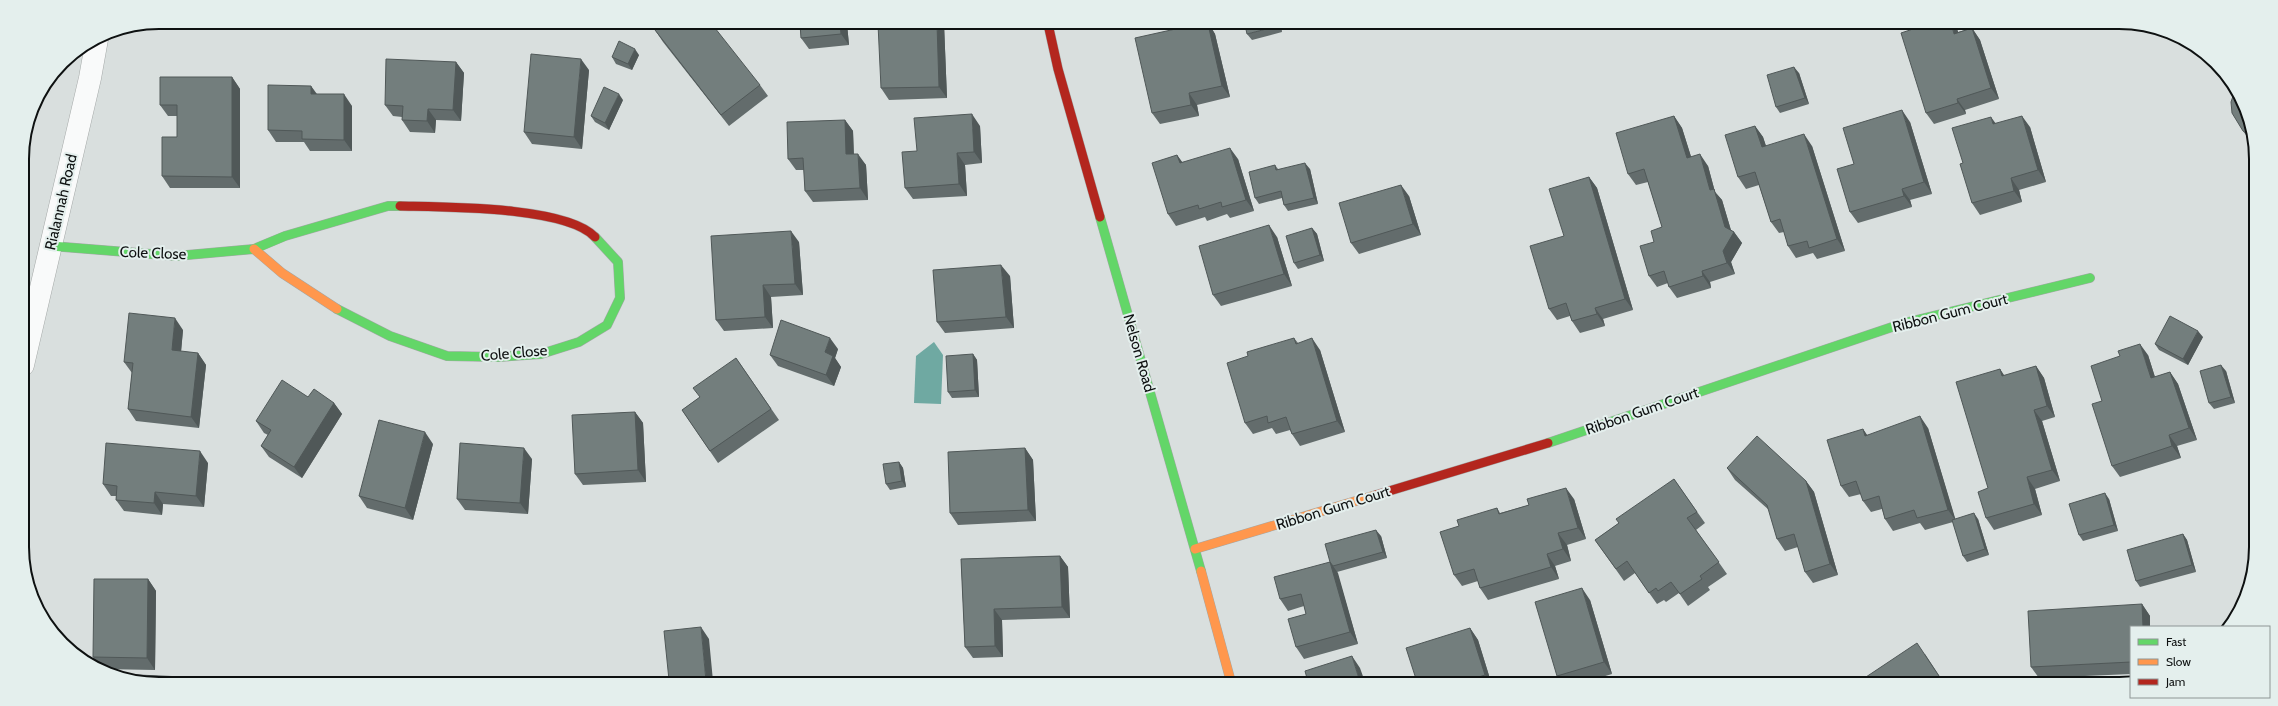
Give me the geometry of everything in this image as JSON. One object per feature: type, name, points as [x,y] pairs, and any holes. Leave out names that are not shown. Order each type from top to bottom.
[{"type":"street","name":"Nelson Road","points":[[1049,29],[1058,69],[1195,549],[1230,677]]},
{"type":"street","name":"Rialannah Road","points":[[29,343],[90,78],[96,45]]},
{"type":"street","name":"Cole Close","points":[[51,246],[176,256],[254,249],[285,236],[388,206],[472,207],[511,210],[558,218],[592,234],[618,262],[620,298],[607,325],[579,342],[541,354],[498,357],[447,356],[390,336],[330,305],[282,273],[254,249]]},
{"type":"street","name":"Ribbon Gum Court","points":[[1195,549],[1548,443],[1904,324],[2090,278]]},
{"type":"water","points":[[934,342],[943,355],[941,404],[914,403],[916,356]]},
{"type":"building","points":[[716,29],[760,85],[721,115],[655,30]]},
{"type":"building","points":[[800,29],[840,29],[841,34],[801,38]]},
{"type":"building","points":[[878,29],[937,29],[939,87],[881,88]]},
{"type":"building","points":[[1176,29],[1209,29],[1222,86],[1189,93],[1191,105],[1152,113],[1135,38]]},
{"type":"building","points":[[1246,29],[1266,29],[1247,34]]},
{"type":"building","points":[[1913,29],[1953,29],[1954,34],[1972,29],[1991,88],[1957,99],[1958,103],[1926,113],[1901,33]]},
{"type":"building","points":[[619,41],[635,49],[628,64],[612,57]]},
{"type":"building","points":[[531,54],[581,59],[574,137],[524,132]]},
{"type":"building","points":[[386,59],[456,62],[453,110],[428,109],[427,121],[402,120],[403,106],[385,105]]},
{"type":"building","points":[[1794,67],[1805,98],[1776,107],[1767,75]]},
{"type":"building","points":[[160,77],[232,77],[232,177],[162,176],[162,137],[177,137],[177,105],[160,105]]},
{"type":"building","points":[[268,85],[311,86],[311,94],[344,94],[344,140],[302,139],[302,131],[268,130]]},
{"type":"building","points":[[604,87],[619,94],[605,123],[591,116]]},
{"type":"building","points":[[2233,96],[2247,134],[2243,131],[2232,113],[2231,102]]},
{"type":"building","points":[[1902,110],[1924,182],[1902,189],[1904,196],[1850,212],[1837,169],[1854,164],[1843,128]]},
{"type":"building","points":[[972,114],[974,152],[957,153],[959,184],[905,188],[902,152],[917,151],[914,118]]},
{"type":"building","points":[[1674,116],[1687,158],[1700,154],[1710,190],[1714,189],[1725,227],[1734,232],[1723,251],[1727,263],[1702,271],[1703,276],[1669,287],[1664,271],[1649,276],[1640,246],[1654,242],[1651,231],[1662,227],[1644,169],[1628,174],[1616,133]]},
{"type":"building","points":[[2022,116],[2038,170],[2011,178],[2014,191],[1972,203],[1960,164],[1963,163],[1952,128],[1991,117],[1993,124]]},
{"type":"building","points":[[845,120],[846,154],[858,154],[860,188],[805,191],[803,158],[788,159],[787,122]]},
{"type":"building","points":[[1755,126],[1762,147],[1804,134],[1837,239],[1809,248],[1807,241],[1788,246],[1780,219],[1771,222],[1755,172],[1738,177],[1725,135]]},
{"type":"building","points":[[1230,148],[1246,200],[1222,207],[1221,202],[1199,209],[1198,205],[1168,214],[1152,163],[1177,155],[1180,163]]},
{"type":"building","points":[[1305,163],[1314,198],[1284,205],[1281,191],[1255,198],[1249,172],[1275,165],[1276,170]]},
{"type":"building","points":[[1589,177],[1625,299],[1595,308],[1597,314],[1572,321],[1566,303],[1549,309],[1530,246],[1564,236],[1549,189]]},
{"type":"building","points":[[1401,185],[1413,224],[1351,243],[1339,203]]},
{"type":"building","points":[[1269,225],[1284,274],[1213,295],[1199,246]]},
{"type":"building","points":[[1312,228],[1320,255],[1294,263],[1286,236]]},
{"type":"building","points":[[791,231],[795,284],[763,285],[765,317],[716,320],[711,236]]},
{"type":"building","points":[[1001,265],[1006,317],[937,322],[933,270]]},
{"type":"building","points":[[129,313],[175,318],[172,350],[198,353],[191,417],[128,409],[133,363],[124,362]]},
{"type":"building","points":[[2170,316],[2198,331],[2183,359],[2155,344]]},
{"type":"building","points":[[781,320],[830,338],[825,352],[833,356],[826,375],[770,355]]},
{"type":"building","points":[[1294,338],[1296,344],[1312,338],[1337,421],[1292,434],[1286,417],[1268,423],[1267,416],[1245,423],[1227,363],[1248,356],[1247,352]]},
{"type":"building","points":[[2140,344],[2151,378],[2170,372],[2189,428],[2169,435],[2172,446],[2112,466],[2092,404],[2102,401],[2091,366],[2120,356],[2118,351]]},
{"type":"building","points":[[973,354],[975,390],[948,392],[946,356]]},
{"type":"building","points":[[736,358],[771,409],[710,451],[682,410],[700,397],[693,388]]},
{"type":"building","points":[[2221,365],[2231,397],[2209,403],[2200,371]]},
{"type":"building","points":[[2036,366],[2047,406],[2034,410],[2052,470],[2027,477],[2034,504],[1986,518],[1978,492],[1988,488],[1956,382],[2000,369],[2002,376]]},
{"type":"building","points":[[282,380],[308,397],[314,389],[334,403],[294,467],[261,446],[271,430],[256,421]]},
{"type":"building","points":[[635,412],[638,470],[575,474],[572,415]]},
{"type":"building","points":[[1920,416],[1948,510],[1917,518],[1914,510],[1885,519],[1879,496],[1863,501],[1856,481],[1841,486],[1827,440],[1863,429],[1865,436]]},
{"type":"building","points":[[379,420],[425,432],[405,508],[359,496]]},
{"type":"building","points":[[1757,436],[1806,481],[1830,564],[1805,572],[1794,534],[1777,539],[1767,505],[1727,468]]},
{"type":"building","points":[[106,443],[200,451],[196,496],[155,492],[154,503],[116,500],[117,486],[103,484]]},
{"type":"building","points":[[460,443],[524,448],[520,503],[457,499]]},
{"type":"building","points":[[1025,448],[1028,510],[950,513],[948,452]]},
{"type":"building","points":[[899,462],[902,481],[886,484],[883,464]]},
{"type":"building","points":[[1674,479],[1697,512],[1687,518],[1719,562],[1700,576],[1702,579],[1680,594],[1671,582],[1658,591],[1656,588],[1649,593],[1627,561],[1616,569],[1595,540],[1619,523],[1616,519]]},
{"type":"building","points":[[1566,488],[1578,528],[1558,533],[1563,549],[1547,554],[1551,567],[1480,588],[1474,569],[1454,575],[1440,532],[1459,526],[1457,520],[1497,508],[1499,514],[1529,505],[1527,499]]},
{"type":"building","points":[[2105,493],[2114,525],[2079,535],[2069,504]]},
{"type":"building","points":[[1974,513],[1985,549],[1963,556],[1952,520]]},
{"type":"building","points":[[1376,530],[1383,552],[1333,566],[1330,562],[1325,544]]},
{"type":"building","points":[[2183,534],[2192,565],[2136,581],[2127,550]]},
{"type":"building","points":[[1060,556],[1062,607],[994,609],[995,646],[965,647],[961,559]]},
{"type":"building","points":[[1330,562],[1350,632],[1296,647],[1288,619],[1306,614],[1301,594],[1280,599],[1274,577]]},
{"type":"building","points":[[94,579],[148,579],[147,658],[93,657]]},
{"type":"building","points":[[1582,588],[1604,662],[1557,676],[1535,602]]},
{"type":"building","points":[[2142,604],[2143,626],[2130,626],[2130,662],[2031,667],[2028,611]]},
{"type":"building","points":[[701,627],[706,677],[669,677],[664,631]]},
{"type":"building","points":[[1470,628],[1485,675],[1479,677],[1415,677],[1406,648]]},
{"type":"building","points":[[1917,643],[1939,676],[1937,677],[1866,677]]},
{"type":"building","points":[[1352,656],[1358,677],[1307,677],[1305,671]]},
{"type":"building","points":[[136,675],[183,677],[159,677]]},
{"type":"traffic: fast","points":[[51,246],[176,256],[254,249],[285,236],[388,206],[400,206]]},
{"type":"traffic: fast","points":[[1100,217],[1201,571]]},
{"type":"traffic: fast","points":[[337,309],[390,336],[447,356],[498,357],[541,354],[579,342],[607,325],[620,298],[618,262],[595,237]]},
{"type":"traffic: fast","points":[[1548,443],[1904,323],[2090,278]]},
{"type":"traffic: slow","points":[[254,249],[282,273],[337,309]]},
{"type":"traffic: slow","points":[[1195,549],[1376,495]]},
{"type":"traffic: slow","points":[[1201,571],[1230,677]]},
{"type":"traffic: jam","points":[[1049,29],[1058,69],[1100,217]]},
{"type":"traffic: jam","points":[[400,206],[473,208],[532,214],[558,219],[580,227],[595,237]]},
{"type":"traffic: jam","points":[[1376,495],[1548,443]]}]
